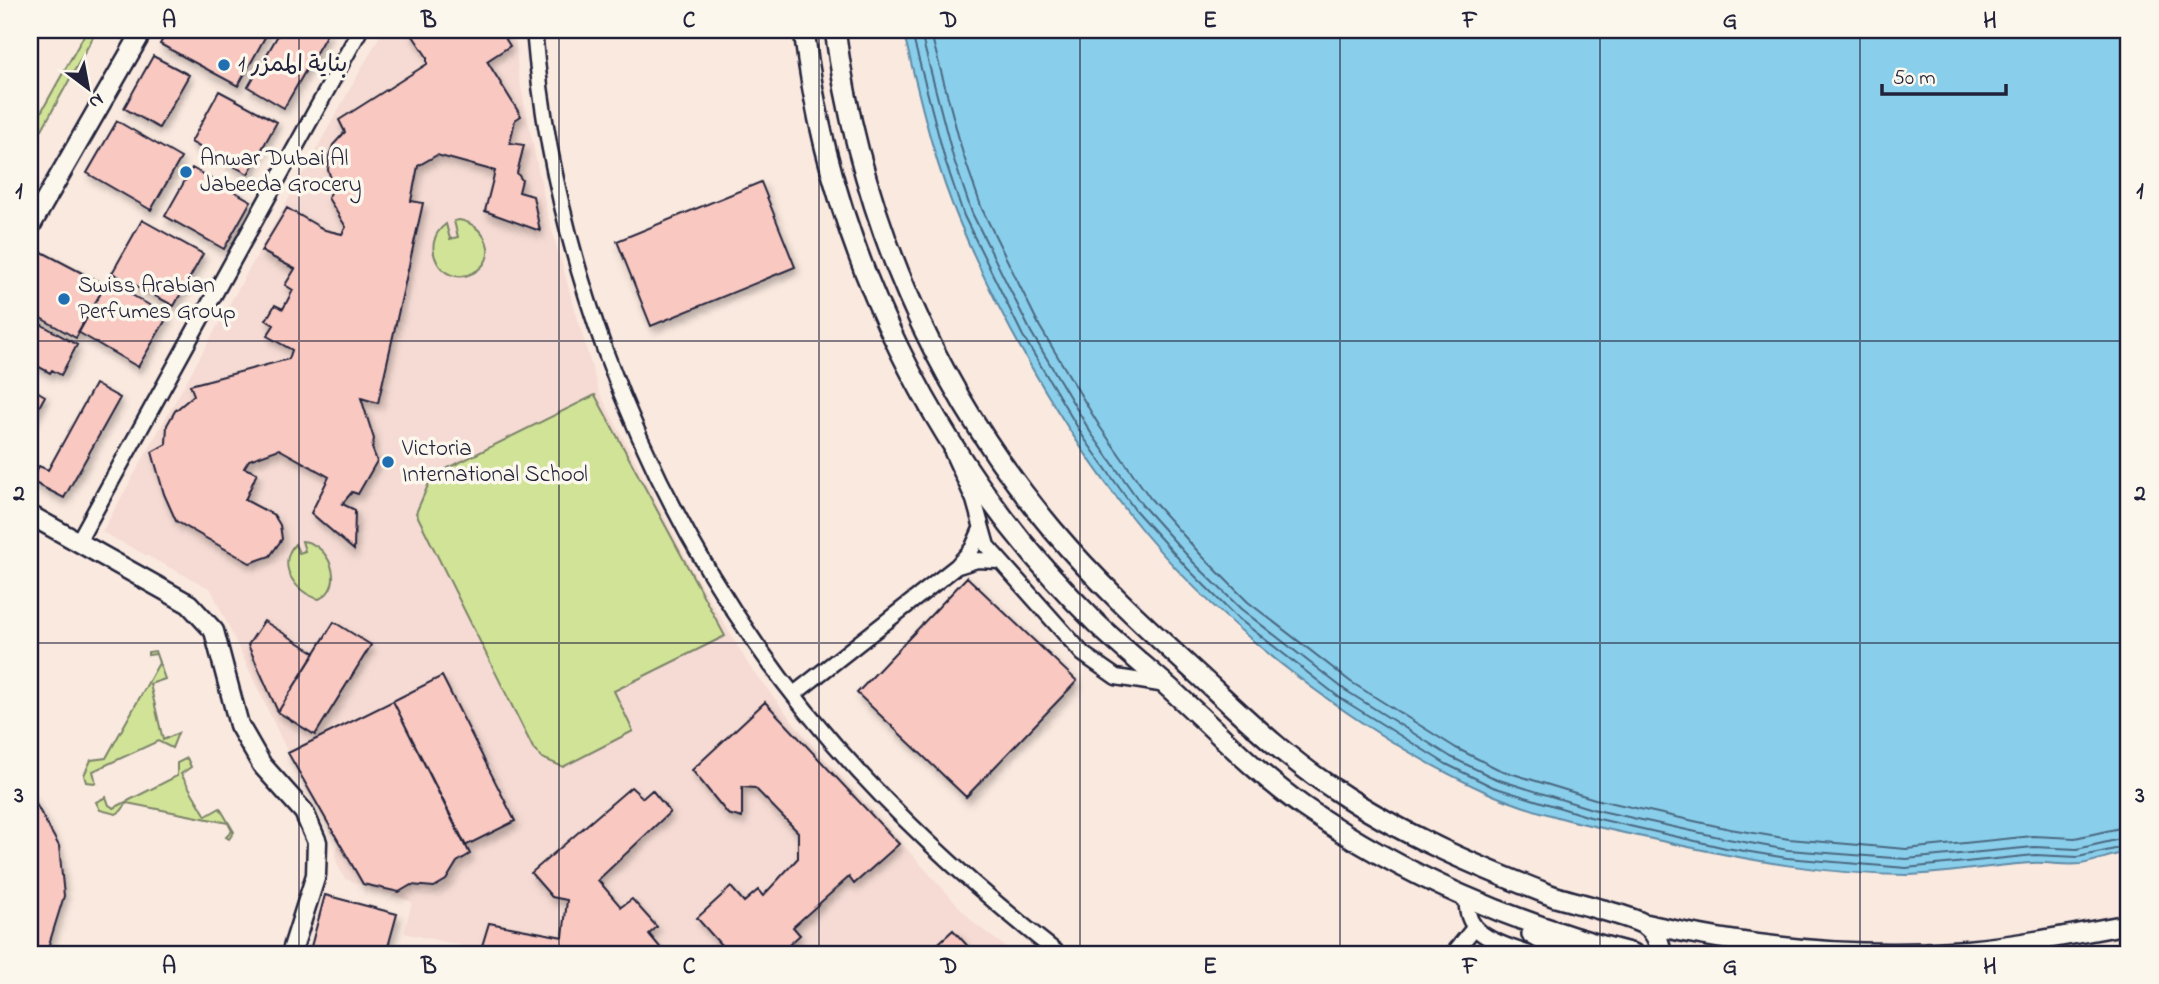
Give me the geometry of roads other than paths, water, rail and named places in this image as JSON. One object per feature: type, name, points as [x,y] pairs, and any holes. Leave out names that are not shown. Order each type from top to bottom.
[{"type":"main road","points":[[804,30],[820,129],[847,224],[898,346],[946,434],[999,511],[1061,586],[1112,638],[1302,806],[1378,853],[1467,897],[1541,927],[1633,954]]},
{"type":"main road","points":[[835,30],[850,123],[862,169],[892,259],[951,383],[997,457],[1025,495],[1119,601],[1294,759],[1334,789],[1377,814],[1511,879],[1646,924],[1656,937],[1661,954]]},
{"type":"main road","points":[[1499,910],[1511,879]]},
{"type":"main road","points":[[1499,910],[1516,925],[1567,954]]},
{"type":"street","points":[[30,227],[143,30]]},
{"type":"street","points":[[78,542],[360,30]]},
{"type":"street","points":[[534,30],[542,98],[567,222],[617,377],[646,448],[691,538],[756,644],[840,751],[913,828],[992,901],[1059,954]]},
{"type":"street","points":[[946,434],[974,500],[981,529],[998,561],[1093,664],[1116,677],[1166,685]]},
{"type":"street","points":[[30,515],[189,604],[214,631],[239,725],[262,765],[304,812],[317,842],[316,875],[291,954]]},
{"type":"street","points":[[794,694],[957,566],[972,549],[981,529]]},
{"type":"street","points":[[957,566],[977,560],[998,561]]},
{"type":"street","points":[[1467,897],[1467,913],[1474,928],[1486,938],[1528,954]]},
{"type":"street","points":[[1646,924],[1785,949],[1880,954],[2012,945],[2129,924]]},
{"type":"street","points":[[1453,954],[1474,928]]},
{"type":"street","points":[[2121,954],[2129,953]]},
{"type":"water","points":[[903,30],[2129,30],[2129,852],[2081,864],[2032,863],[1908,875],[1848,872],[1758,861],[1577,822],[1508,801],[1438,768],[1340,708],[1246,635],[1203,596],[1129,514],[1080,446],[1014,335],[959,221],[934,151]]},
{"type":"place","name":"بناية الممزر 1","points":[[224,65]]},
{"type":"place","name":"Anwar Dubai Al Jabeeda Grocery","points":[[186,172]]},
{"type":"place","name":"Swiss Arabian Perfumes Group","points":[[64,299]]},
{"type":"place","name":"Victoria International School","points":[[388,462]]}]
